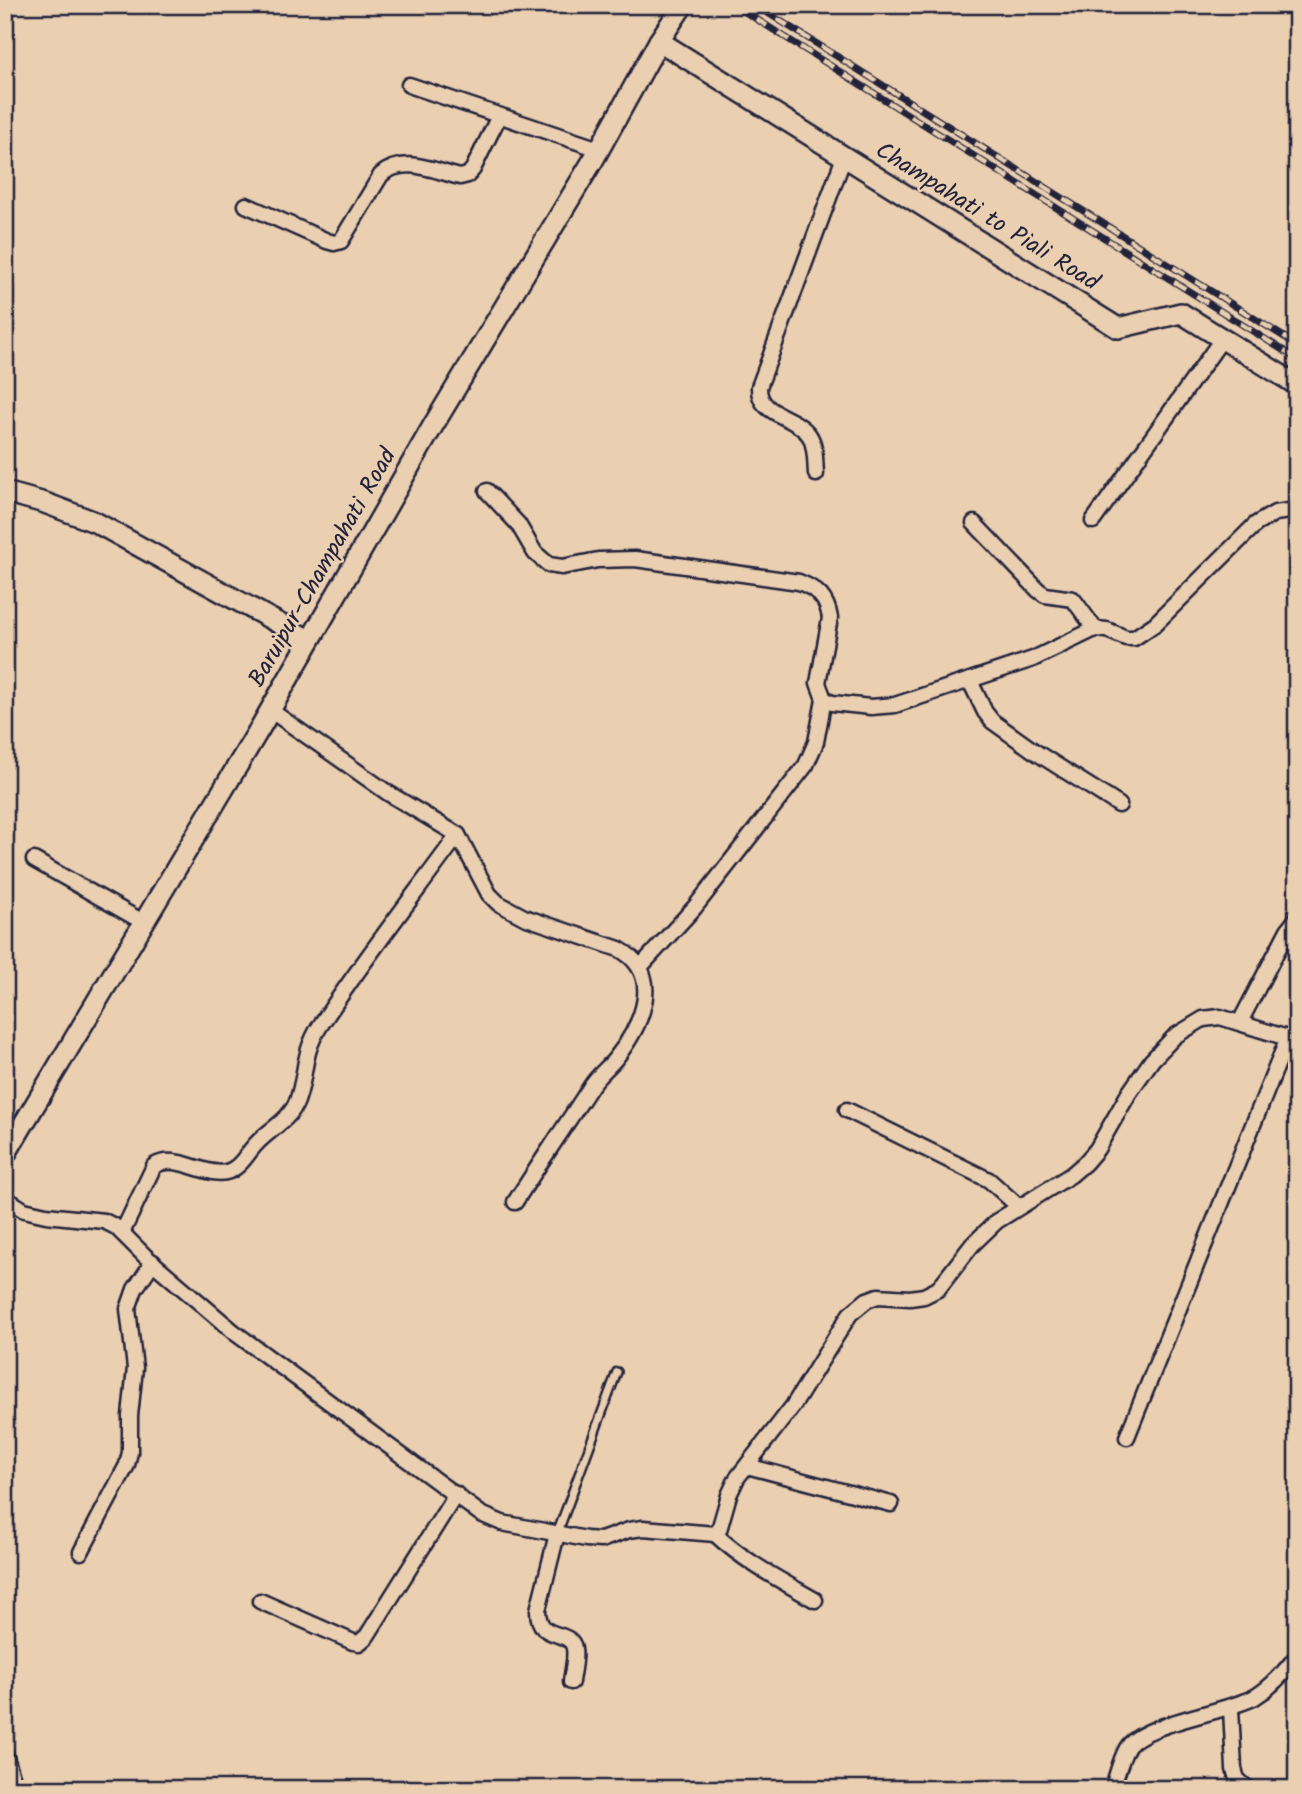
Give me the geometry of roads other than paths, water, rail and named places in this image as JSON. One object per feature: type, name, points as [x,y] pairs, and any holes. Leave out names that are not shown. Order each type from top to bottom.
[{"type":"main road","name":"Baruipur-Champahati Road","points":[[5,1155],[270,710],[433,424],[599,149],[682,5]]},
{"type":"main road","name":"Champahati to Piali Road","points":[[659,41],[1118,328],[1181,313],[1297,385]]},
{"type":"main road","points":[[7,496],[46,503],[95,522],[309,640]]},
{"type":"street","points":[[410,85],[599,149]]},
{"type":"street","points":[[246,205],[334,243],[341,240],[381,175],[389,168],[412,164],[460,177],[468,174],[499,116]]},
{"type":"street","points":[[816,474],[810,436],[763,405],[759,397],[760,387],[844,157]]},
{"type":"street","points":[[1093,522],[1222,339]]},
{"type":"street","points":[[486,491],[518,524],[535,553],[549,565],[562,567],[607,559],[635,559],[799,582],[814,588],[828,607],[830,618],[818,683],[824,699],[816,742],[806,765],[695,906],[641,966]]},
{"type":"street","points":[[824,699],[850,706],[895,705],[1032,659],[1095,629],[1134,638],[1144,633],[1256,524],[1275,513],[1297,510]]},
{"type":"street","points":[[974,523],[1038,590],[1045,595],[1064,596],[1073,600],[1095,629]]},
{"type":"street","points":[[970,681],[992,721],[1119,805]]},
{"type":"street","points":[[270,710],[388,793],[458,835],[489,894],[498,904],[524,917],[619,949],[633,956],[641,966],[646,977],[646,995],[631,1037],[594,1081],[515,1202]]},
{"type":"street","points":[[122,1233],[154,1166],[169,1161],[216,1172],[228,1172],[292,1112],[298,1099],[309,1044],[458,835]]},
{"type":"street","points":[[34,860],[143,922]]},
{"type":"street","points":[[1240,1022],[1288,930],[1297,918]]},
{"type":"street","points":[[715,1534],[719,1530],[737,1478],[793,1406],[850,1314],[860,1304],[878,1296],[910,1298],[924,1296],[938,1289],[972,1244],[997,1221],[1071,1175],[1085,1163],[1097,1149],[1129,1093],[1153,1059],[1175,1036],[1203,1019],[1220,1017],[1292,1040],[1128,1437]]},
{"type":"street","points":[[847,1110],[989,1180],[1018,1206]]},
{"type":"street","points":[[5,1198],[24,1210],[104,1221],[122,1233],[234,1332],[481,1514],[502,1523],[601,1540],[643,1528],[715,1534],[735,1553],[815,1600]]},
{"type":"street","points":[[81,1552],[127,1465],[135,1368],[128,1310],[135,1289],[153,1262]]},
{"type":"street","points":[[747,1466],[891,1504]]},
{"type":"street","points":[[260,1601],[359,1643],[367,1636],[456,1494]]},
{"type":"street","points":[[557,1534],[538,1619],[548,1632],[572,1643],[575,1649],[572,1682]]},
{"type":"street","points":[[1112,1789],[1127,1748],[1138,1737],[1163,1727],[1231,1708],[1256,1696],[1278,1681],[1297,1656]]},
{"type":"street","points":[[1231,1708],[1234,1769],[1237,1779],[1248,1789]]},
{"type":"street","points":[[5,1754],[16,1789]]},
{"type":"lane","points":[[557,1534],[617,1372]]},
{"type":"railway","points":[[734,5],[1297,359]]},
{"type":"railway","points":[[755,5],[1297,345]]}]
